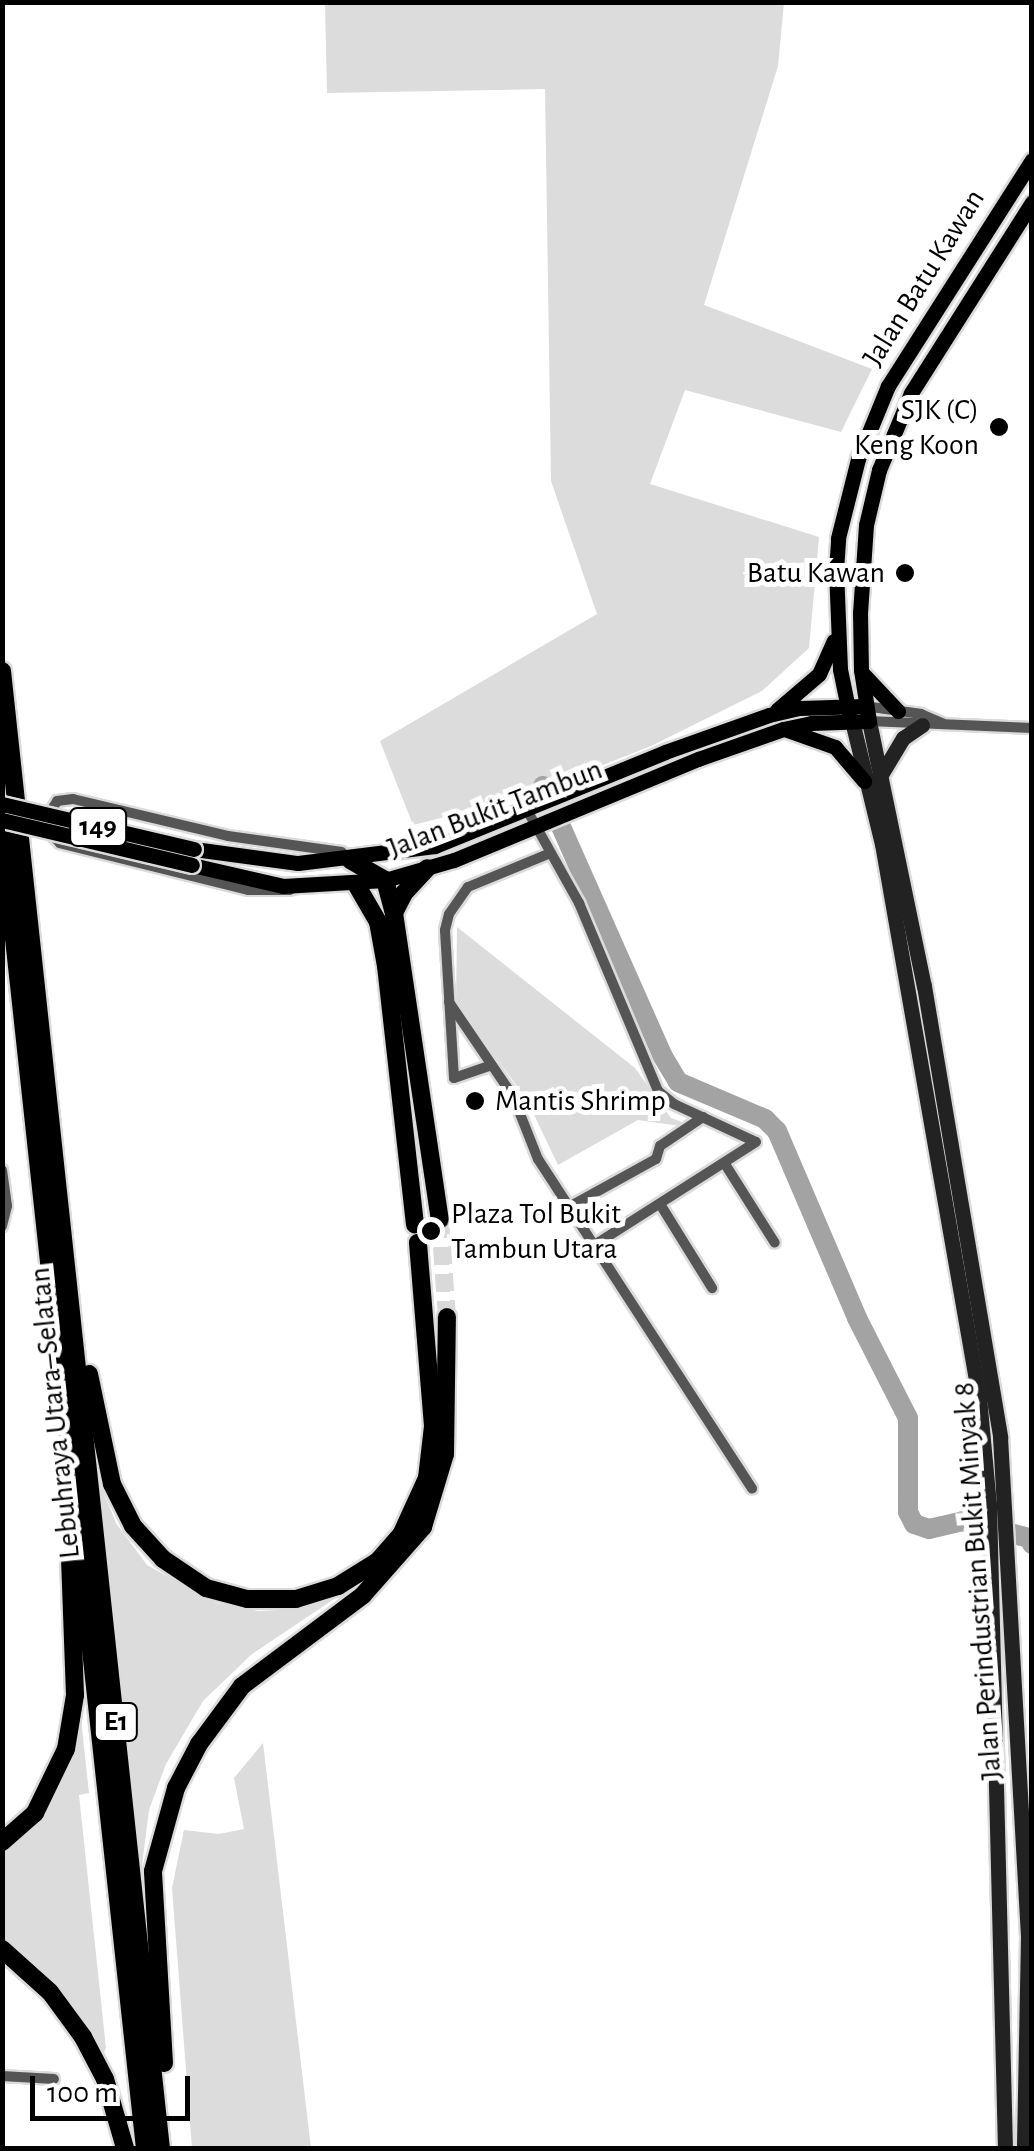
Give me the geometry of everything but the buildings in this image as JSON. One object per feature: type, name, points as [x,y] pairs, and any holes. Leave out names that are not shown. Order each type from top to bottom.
[{"type":"highway","name":"Lebuhraya Utara–Selatan","points":[[2,671],[161,2148]]},
{"type":"highway","name":"Lebuhraya Utara–Selatan","points":[[2,824],[144,2148]]},
{"type":"highway","points":[[350,860],[385,880],[394,913],[440,1220]]},
{"type":"highway","points":[[394,913],[404,893],[427,868]]},
{"type":"highway","points":[[70,1296],[112,1484],[133,1526],[163,1559],[206,1588],[247,1599],[296,1600],[338,1586],[378,1561],[410,1522],[422,1494],[432,1426],[417,1233],[386,966],[378,922],[356,884]]},
{"type":"highway","points":[[170,2148],[153,1872],[176,1788],[200,1744],[242,1686],[362,1595],[423,1526],[445,1454],[447,1317]]},
{"type":"highway","points":[[2,1842],[45,1797],[71,1724],[76,1662],[70,1559],[74,1488]]},
{"type":"highway","points":[[2,1950],[50,1992],[83,2037],[105,2079],[125,2148]]},
{"type":"main road","name":"Jalan Batu Kawan","points":[[858,714],[837,633],[838,538],[870,423],[908,352],[1032,160]]},
{"type":"main road","name":"Jalan Batu Kawan","points":[[858,714],[866,525],[885,453],[911,393],[1032,202]]},
{"type":"main road","points":[[769,715],[819,674],[837,633]]},
{"type":"main road","points":[[861,670],[898,712]]},
{"type":"main road","name":"Jalan Bukit Tambun","points":[[2,824],[193,857],[273,863],[350,860],[434,846],[769,715],[800,708],[858,714]]},
{"type":"main road","name":"Jalan Bukit Tambun","points":[[2,804],[193,857],[271,885],[356,884],[427,868],[573,812],[698,758],[783,730],[858,714]]},
{"type":"main road","points":[[783,730],[835,747],[872,779]]},
{"type":"street","name":"Jalan Bukit Tambun","points":[[858,714],[898,712],[943,723],[1032,728]]},
{"type":"street","name":"Jalan Bukit Tambun","points":[[858,714],[922,726],[943,723]]},
{"type":"street","name":"Jalan Perindustrian Bukit Minyak 8","points":[[858,714],[924,986],[993,1380],[1010,1556],[1028,1937],[1024,2148]]},
{"type":"street","points":[[872,779],[904,738],[922,726]]},
{"type":"street","name":"Jalan Perindustrian Bukit Minyak 8","points":[[872,779],[979,1397],[990,1553],[1005,2148]]},
{"type":"street","points":[[315,886],[260,893],[60,843],[46,829],[48,814],[57,800],[73,799],[228,836],[371,857]]},
{"type":"street","points":[[532,808],[548,854],[573,890],[658,1091],[703,1118],[756,1142],[593,1246]]},
{"type":"street","points":[[489,1066],[454,1078],[445,930],[458,896],[468,887],[548,854]]},
{"type":"street","points":[[449,1002],[513,1096],[538,1158],[752,1489]]},
{"type":"street","points":[[569,1207],[656,1159],[660,1146],[703,1118]]},
{"type":"street","points":[[726,1164],[776,1243]]},
{"type":"street","points":[[2,1170],[7,1206],[2,1226]]},
{"type":"street","points":[[660,1204],[712,1288]]},
{"type":"street","points":[[1002,1940],[1028,1937]]},
{"type":"street","points":[[2,2076],[54,2080]]},
{"type":"shaded area","points":[[325,3],[784,3],[778,66],[704,305],[872,369],[841,432],[685,390],[650,484],[819,537],[809,648],[762,691],[651,746],[520,798],[413,825],[380,741],[597,614],[551,481],[545,89],[327,93]]},
{"type":"shaded area","points":[[457,927],[635,1068],[671,1118],[701,1129],[638,1120],[558,1165],[527,1100],[456,1003]]},
{"type":"shaded area","points":[[100,1483],[116,1523],[147,1565],[216,1603],[258,1611],[301,1609],[352,1587],[252,1654],[203,1701],[166,1764],[149,1810],[141,1873]]},
{"type":"shaded area","points":[[80,1710],[89,1793],[79,1795],[106,2048],[102,2056],[27,1956],[3,1939],[3,1848],[29,1829],[56,1794],[70,1762]]},
{"type":"shaded area","points":[[263,1743],[311,2148],[192,2148],[172,1888],[184,1830],[219,1834],[244,1829],[234,1778]]},
{"type":"waterway","points":[[543,786],[662,1055],[678,1082],[765,1119],[777,1131],[857,1318],[908,1418],[908,1512],[914,1524],[929,1529],[963,1521],[1029,1538],[1032,1544]]},
{"type":"tunnel","points":[[440,1220],[447,1317]]},
{"type":"place","name":"SJK (C) Keng Koon","points":[[999,427]]},
{"type":"place","name":"Batu Kawan","points":[[905,573]]},
{"type":"place","name":"Mantis Shrimp","points":[[475,1101]]},
{"type":"place","name":"Plaza Tol Bukit Tambun Utara","points":[[431,1231]]}]
